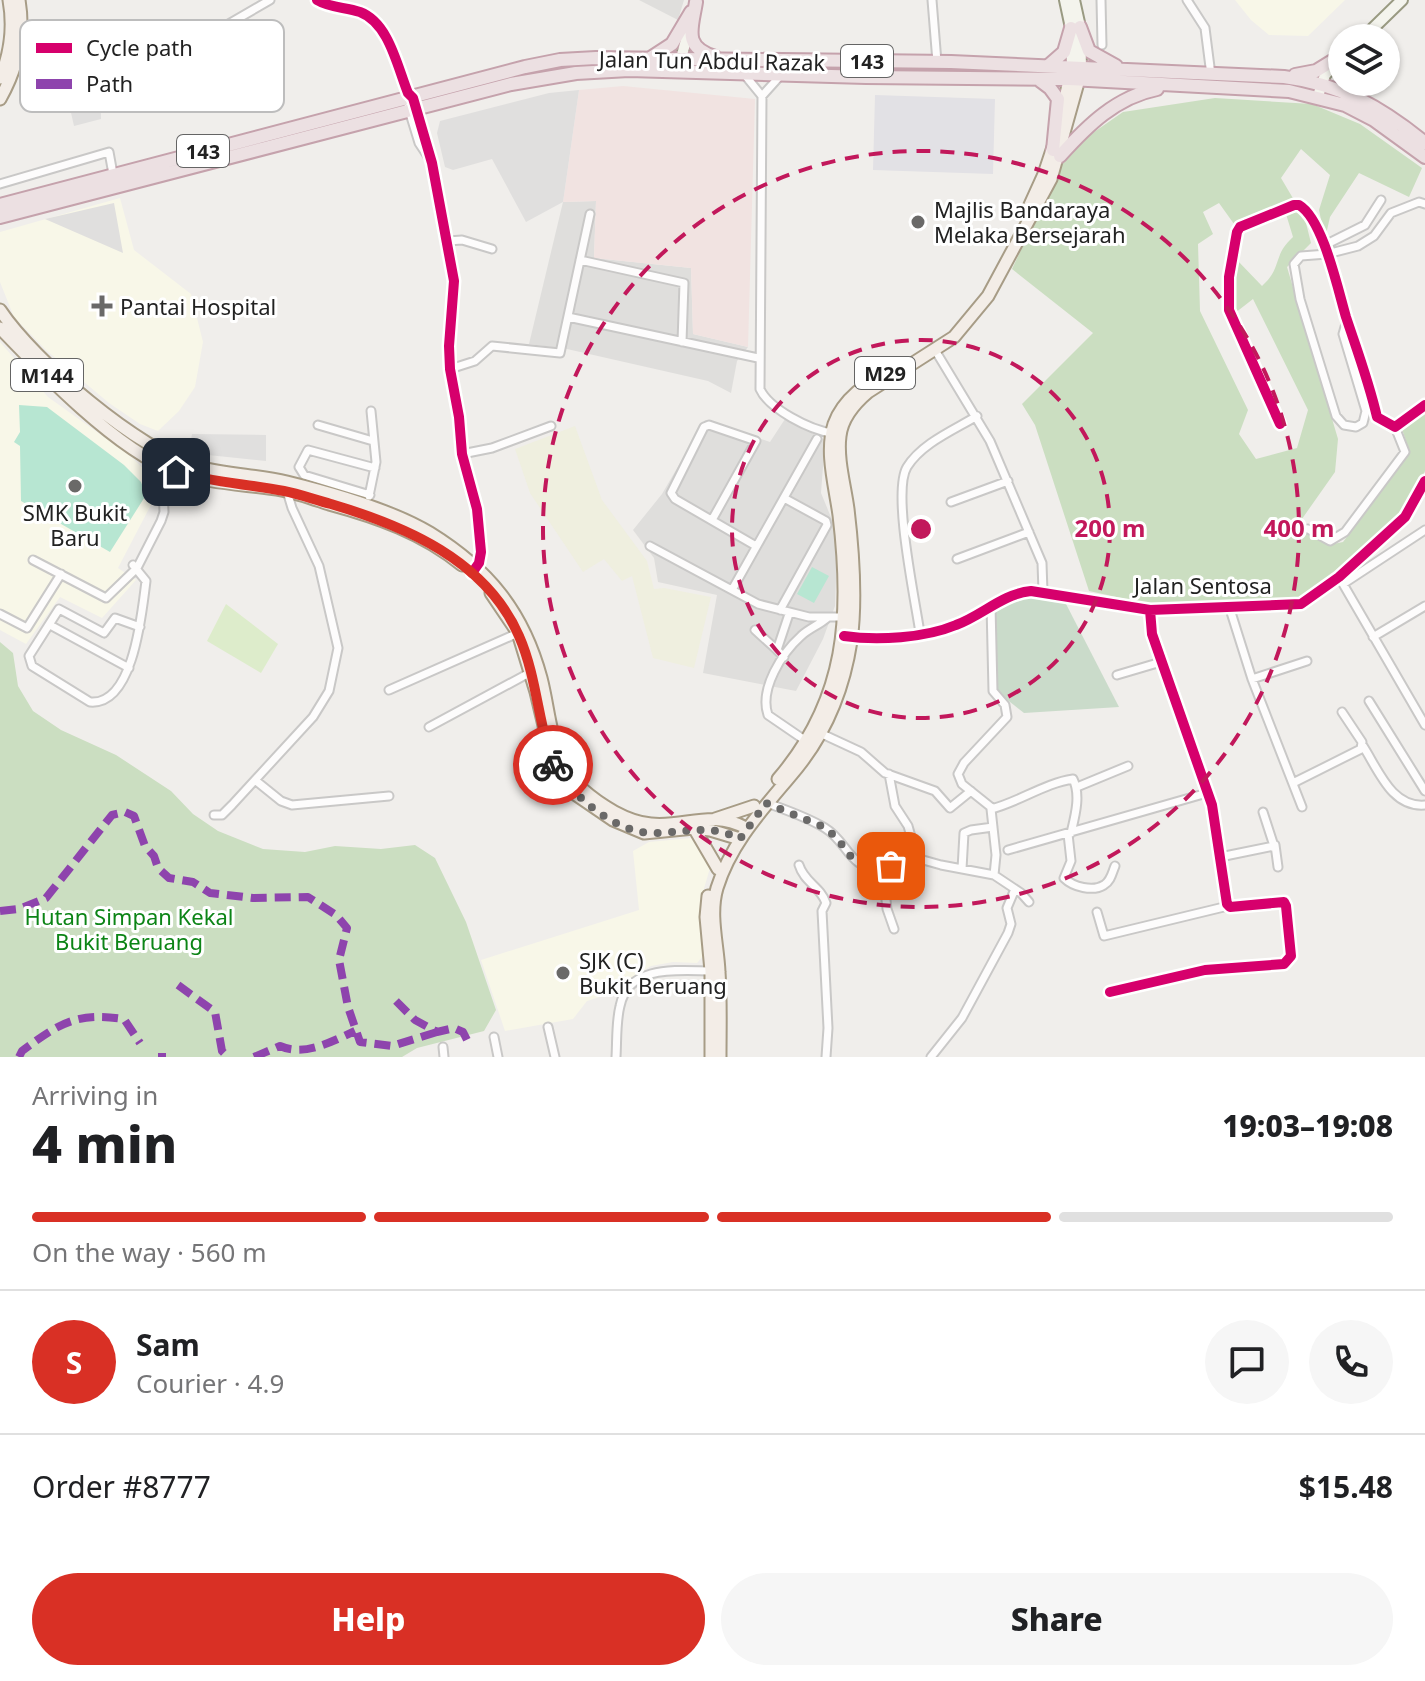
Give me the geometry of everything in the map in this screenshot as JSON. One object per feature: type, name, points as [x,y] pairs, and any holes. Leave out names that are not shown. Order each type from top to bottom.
[{"type":"highway","points":[[649,58],[668,49],[697,1]]},
{"type":"highway","points":[[697,1],[692,42],[703,53],[729,60]]},
{"type":"highway","points":[[1048,66],[1064,52],[1076,28]]},
{"type":"highway","points":[[1076,28],[1089,51],[1122,68]]},
{"type":"highway","name":"Jalan Tun Abdul Razak","points":[[0,217],[63,202],[525,67],[560,60],[649,58],[743,74],[1037,79],[1122,68],[1284,77],[1322,83],[1358,98],[1425,143]]},
{"type":"highway","name":"Jalan Tun Abdul Razak","points":[[0,205],[410,101],[539,78],[729,60],[1048,66],[1076,73],[1172,86],[1289,91],[1345,105],[1374,120],[1425,157]]},
{"type":"highway","points":[[1284,77],[1316,71],[1328,64]]},
{"type":"highway","points":[[1037,79],[1058,99],[1056,153]]},
{"type":"highway","points":[[1056,153],[1121,102],[1142,92],[1172,86]]},
{"type":"highway","points":[[0,224],[63,202]]},
{"type":"main road","points":[[0,78],[10,55],[12,17],[9,0]]},
{"type":"main road","points":[[19,0],[22,20]]},
{"type":"main road","points":[[1065,0],[1076,28]]},
{"type":"main road","points":[[1074,0],[1076,73]]},
{"type":"main road","points":[[1377,24],[1402,0]]},
{"type":"main road","points":[[679,65],[697,1]]},
{"type":"main road","points":[[0,99],[18,58],[20,37]]},
{"type":"main road","points":[[1318,96],[1328,72]]},
{"type":"main road","name":"M29","points":[[760,804],[799,766],[820,733],[838,696],[847,667],[852,544],[839,446],[843,424],[858,400],[935,350],[966,325],[988,296],[1044,197],[1076,73]]},
{"type":"main road","name":"M29","points":[[848,617],[830,449],[837,416],[854,394],[937,341],[970,310],[1035,197],[1056,153]]},
{"type":"main road","name":"M144","points":[[0,310],[67,381],[127,430],[182,462],[286,486],[368,500],[454,549],[506,600],[521,622],[541,678],[559,758],[577,785],[617,813],[636,821],[652,825],[715,819],[740,832]]},
{"type":"main road","name":"M144","points":[[0,328],[61,390],[128,444],[162,466],[197,478],[286,486],[409,531],[474,570],[518,633],[531,672],[553,764],[572,792],[613,820],[644,833],[694,828],[740,832]]},
{"type":"main road","points":[[127,430],[142,446],[158,456],[162,466],[172,463],[198,470],[215,470]]},
{"type":"main road","name":"M29","points":[[711,1057],[715,971],[706,903],[718,869],[740,832],[806,741],[830,695],[848,636]]},
{"type":"main road","points":[[715,819],[760,804]]},
{"type":"main road","points":[[694,828],[718,869]]},
{"type":"main road","name":"M29","points":[[720,1057],[714,903],[740,832]]},
{"type":"street","points":[[235,20],[270,0]]},
{"type":"street","points":[[317,0],[325,5],[361,12],[383,31],[432,163],[454,281],[450,369],[462,454],[477,509],[481,552],[474,570]]},
{"type":"street","points":[[932,0],[937,62]]},
{"type":"street","points":[[1101,0],[1102,45]]},
{"type":"street","points":[[1187,0],[1205,28],[1211,75]]},
{"type":"street","points":[[743,74],[762,96]]},
{"type":"street","points":[[782,74],[762,96],[760,389],[764,398],[818,431],[832,433]]},
{"type":"street","points":[[410,101],[419,143],[432,163]]},
{"type":"street","points":[[0,184],[109,152],[113,174]]},
{"type":"street","points":[[1326,249],[1365,225],[1381,200]]},
{"type":"street","points":[[1347,320],[1343,334],[1366,411],[1363,423],[1356,427],[1344,425],[1336,416],[1293,268],[1301,256],[1368,241],[1391,213],[1419,202],[1425,204]]},
{"type":"street","points":[[1280,424],[1229,310],[1229,277],[1237,232],[1244,225],[1299,205],[1306,210],[1326,249],[1366,372],[1377,417],[1395,427],[1405,452],[1340,537],[1330,541],[1308,529]]},
{"type":"street","points":[[450,369],[475,361],[492,346],[560,353],[590,214]]},
{"type":"street","points":[[448,241],[462,240],[492,249]]},
{"type":"street","points":[[580,260],[684,283],[682,342]]},
{"type":"street","points":[[568,317],[758,358]]},
{"type":"street","points":[[935,350],[977,416],[1008,481],[1044,570],[1043,592]]},
{"type":"street","points":[[1395,427],[1425,406]]},
{"type":"street","points":[[371,411],[375,468],[368,500],[304,475],[299,470],[300,460],[308,450],[375,468]]},
{"type":"street","points":[[920,633],[902,508],[902,480],[906,469],[920,452],[977,416]]},
{"type":"street","points":[[318,425],[373,441]]},
{"type":"street","points":[[462,454],[492,448],[551,426]]},
{"type":"street","points":[[712,520],[756,441],[712,426],[704,427],[671,493],[675,499],[756,546]]},
{"type":"street","points":[[732,590],[817,439]]},
{"type":"street","points":[[33,560],[106,598],[133,569],[157,520],[162,502],[162,466]]},
{"type":"street","points":[[951,502],[1008,481]]},
{"type":"street","name":"Jalan Sentosa","points":[[848,636],[871,639],[955,626],[991,605],[1022,592],[1043,592],[1150,610],[1301,604],[1341,581],[1405,517],[1425,481]]},
{"type":"street","points":[[214,815],[222,815],[255,780],[313,717],[329,691],[338,648],[319,566],[286,486]]},
{"type":"street","points":[[780,610],[827,525],[826,521],[784,498]]},
{"type":"street","points":[[1425,530],[1341,581],[1425,725]]},
{"type":"street","points":[[957,559],[1029,532]]},
{"type":"street","points":[[650,546],[758,604],[789,614],[848,617]]},
{"type":"street","points":[[133,569],[146,581],[140,627],[129,668],[111,695],[100,703],[90,702],[32,666],[29,661],[29,656],[59,609],[104,633],[115,618],[140,627]]},
{"type":"street","points":[[0,614],[27,628],[61,574]]},
{"type":"street","points":[[991,605],[993,691],[1008,711],[1007,717],[959,770],[958,778],[992,808],[1013,804],[1073,779],[1077,787],[1069,834],[1071,856],[1064,878],[1081,887],[1098,887],[1109,880],[1115,866]]},
{"type":"street","points":[[1229,606],[1252,679],[1302,807]]},
{"type":"street","points":[[1373,637],[1425,606]]},
{"type":"street","points":[[1150,610],[1152,634],[1207,793],[1228,906]]},
{"type":"street","points":[[789,614],[768,690],[766,712],[806,741]]},
{"type":"street","points":[[780,654],[827,618]]},
{"type":"street","points":[[50,625],[129,668]]},
{"type":"street","points":[[755,630],[780,654]]},
{"type":"street","points":[[389,690],[518,633]]},
{"type":"street","points":[[1252,679],[1307,661]]},
{"type":"street","points":[[1117,675],[1161,662]]},
{"type":"street","points":[[429,727],[531,672]]},
{"type":"street","points":[[1369,701],[1425,791]]},
{"type":"street","points":[[1342,712],[1400,800],[1425,805]]},
{"type":"street","points":[[820,733],[861,752],[889,774],[935,791],[950,808],[971,791]]},
{"type":"street","points":[[1293,783],[1363,746]]},
{"type":"street","points":[[1077,787],[1128,766]]},
{"type":"street","points":[[889,774],[895,806],[908,826],[917,858]]},
{"type":"street","points":[[255,780],[281,801],[292,805],[389,796]]},
{"type":"street","points":[[1008,850],[1207,793]]},
{"type":"street","points":[[760,804],[824,827],[852,858],[876,871],[883,872],[909,856],[994,875],[1029,902]]},
{"type":"street","points":[[992,808],[996,855],[994,875]]},
{"type":"street","points":[[1263,812],[1275,845],[1278,867]]},
{"type":"street","points":[[962,869],[964,833],[993,827]]},
{"type":"street","points":[[1220,857],[1275,845]]},
{"type":"street","points":[[799,865],[802,876],[823,892],[826,903],[822,911],[828,1028],[826,1057]]},
{"type":"street","points":[[883,872],[887,909],[894,929]]},
{"type":"street","points":[[931,1057],[962,1018],[1008,933],[1011,924],[1007,908],[1015,889]]},
{"type":"street","points":[[1097,912],[1104,936],[1228,906],[1284,902],[1286,906],[1292,948],[1284,964],[1205,970],[1110,992]]},
{"type":"street","points":[[616,1057],[619,1009],[626,991],[656,971],[715,971]]},
{"type":"street","points":[[548,1027],[555,1057]]},
{"type":"street","points":[[494,1037],[498,1057]]},
{"type":"street","points":[[443,1047],[444,1057]]},
{"type":"shaded area","points":[[639,0],[684,0],[678,20]]},
{"type":"shaded area","points":[[1235,0],[1345,0],[1308,36],[1269,35],[1251,20]]},
{"type":"shaded area","points":[[623,86],[755,99],[748,347],[693,334],[691,268],[594,258],[596,201],[563,202],[579,90]]},
{"type":"shaded area","points":[[579,90],[563,202],[526,222],[492,159],[453,170],[445,167],[437,133],[440,121],[549,93]]},
{"type":"shaded area","points":[[875,95],[995,99],[993,174],[873,170]]},
{"type":"shaded area","points":[[71,112],[101,112],[101,119],[74,126]]},
{"type":"shaded area","name":"Pantai Hospital","points":[[120,198],[134,250],[191,294],[203,342],[195,387],[179,411],[158,431],[140,424],[109,403],[46,350],[14,317],[0,282],[0,232]]},
{"type":"shaded area","points":[[596,201],[594,258],[691,268],[693,334],[748,347],[737,361],[731,393],[708,381],[567,349],[529,344],[563,202]]},
{"type":"shaded area","points":[[114,203],[123,253],[45,219]]},
{"type":"shaded area","name":"SMK Bukit Baru","points":[[0,342],[48,397],[129,455],[148,473],[154,499],[118,568],[136,580],[102,618],[60,597],[26,644],[0,630]]},
{"type":"shaded area","points":[[785,419],[825,440],[821,493],[835,527],[837,551],[835,606],[823,639],[796,691],[703,673],[717,595],[658,582],[654,558],[633,530],[662,494],[705,420],[770,442]]},
{"type":"shaded area","points":[[192,434],[266,435],[266,461],[208,455],[190,445]]},
{"type":"shaded area","name":"SJK (C) Bukit Beruang","points":[[691,838],[710,868],[700,902],[699,922],[704,955],[697,963],[673,962],[651,966],[618,991],[587,1001],[573,1019],[505,1031],[481,960],[639,910],[633,851],[649,842]]},
{"type":"green space","points":[[1215,98],[1312,104],[1360,124],[1422,168],[1409,197],[1359,173],[1330,217],[1325,239],[1319,210],[1330,175],[1301,149],[1281,178],[1294,200],[1234,224],[1219,203],[1203,212],[1213,234],[1198,244],[1200,311],[1248,410],[1239,434],[1256,459],[1297,448],[1308,410],[1253,299],[1235,313],[1232,293],[1237,260],[1262,286],[1293,237],[1286,214],[1303,211],[1311,243],[1287,267],[1338,439],[1335,472],[1297,526],[1328,545],[1343,542],[1410,453],[1402,429],[1425,413],[1425,471],[1418,490],[1402,514],[1335,574],[1299,599],[1162,607],[1089,591],[1035,425],[1022,404],[1093,333],[1012,269],[1066,155],[1084,139],[1123,112]]},
{"type":"green space","points":[[19,405],[47,407],[124,465],[141,482],[146,495],[110,552],[21,501],[20,446],[14,442],[20,432]]},
{"type":"green space","points":[[575,426],[602,500],[647,561],[654,589],[711,597],[694,668],[653,658],[632,576],[622,581],[604,559],[583,572],[530,493],[515,449]]},
{"type":"green space","points":[[812,567],[829,576],[814,603],[797,594]]},
{"type":"green space","points":[[1030,595],[1065,602],[1119,707],[1024,713],[996,691],[994,608],[1012,596]]},
{"type":"green space","points":[[226,604],[278,644],[261,673],[207,641]]},
{"type":"green space","name":"Hutan Simpan Kekal Bukit Beruang","points":[[0,642],[13,653],[18,686],[33,711],[61,730],[116,755],[171,791],[193,814],[218,831],[263,849],[305,852],[335,846],[381,849],[415,845],[435,858],[466,922],[496,1010],[484,1031],[417,1048],[402,1057],[0,1057]]},
{"type":"marked path","points":[[0,911],[19,909],[46,898],[112,815],[125,812],[134,816],[145,846],[154,856],[158,868],[169,878],[193,882],[210,893],[253,898],[308,897],[336,915],[347,928],[339,960],[348,1007],[360,1042],[392,1046],[437,1032]]},
{"type":"marked path","points":[[178,985],[215,1012],[222,1051],[228,1057]]},
{"type":"marked path","points":[[396,1001],[415,1020],[437,1032],[454,1028],[463,1032],[468,1042]]},
{"type":"marked path","points":[[19,1057],[22,1051],[58,1027],[93,1017],[124,1019],[140,1043]]},
{"type":"marked path","points":[[254,1057],[280,1046],[308,1049],[355,1031]]},
{"type":"cycle path","points":[[317,0],[360,12],[385,35],[408,93],[413,98],[432,163],[454,281],[450,369],[462,454],[477,509],[481,552],[479,563],[472,573]]},
{"type":"cycle path","points":[[1280,424],[1229,310],[1229,277],[1240,227],[1294,205],[1299,205],[1308,213],[1322,239],[1377,417],[1395,427],[1425,405]]},
{"type":"cycle path","points":[[844,636],[886,638],[930,633],[966,621],[1011,596],[1031,591],[1150,610],[1301,604],[1339,577],[1405,517],[1425,481]]},
{"type":"cycle path","points":[[1110,992],[1205,970],[1284,964],[1291,956],[1284,902],[1230,907],[1227,904],[1212,805],[1152,634],[1150,610]]},
{"type":"way so far","points":[[553,765],[572,792],[592,807],[644,833],[694,828],[740,839],[766,803],[824,827],[852,858],[862,864],[879,872],[891,866]]},
{"type":"place","name":"Majlis Bandaraya Melaka Bersejarah","points":[[918,222]]},
{"type":"place","name":"Pantai Hospital","points":[[102,306]]},
{"type":"place","name":"SMK Bukit Baru","points":[[75,486]]},
{"type":"place","name":"SJK (C) Bukit Beruang","points":[[563,973]]},
{"type":"route","points":[[176,472],[286,491],[361,513],[409,531],[455,559],[481,582],[518,633],[553,765]]}]
